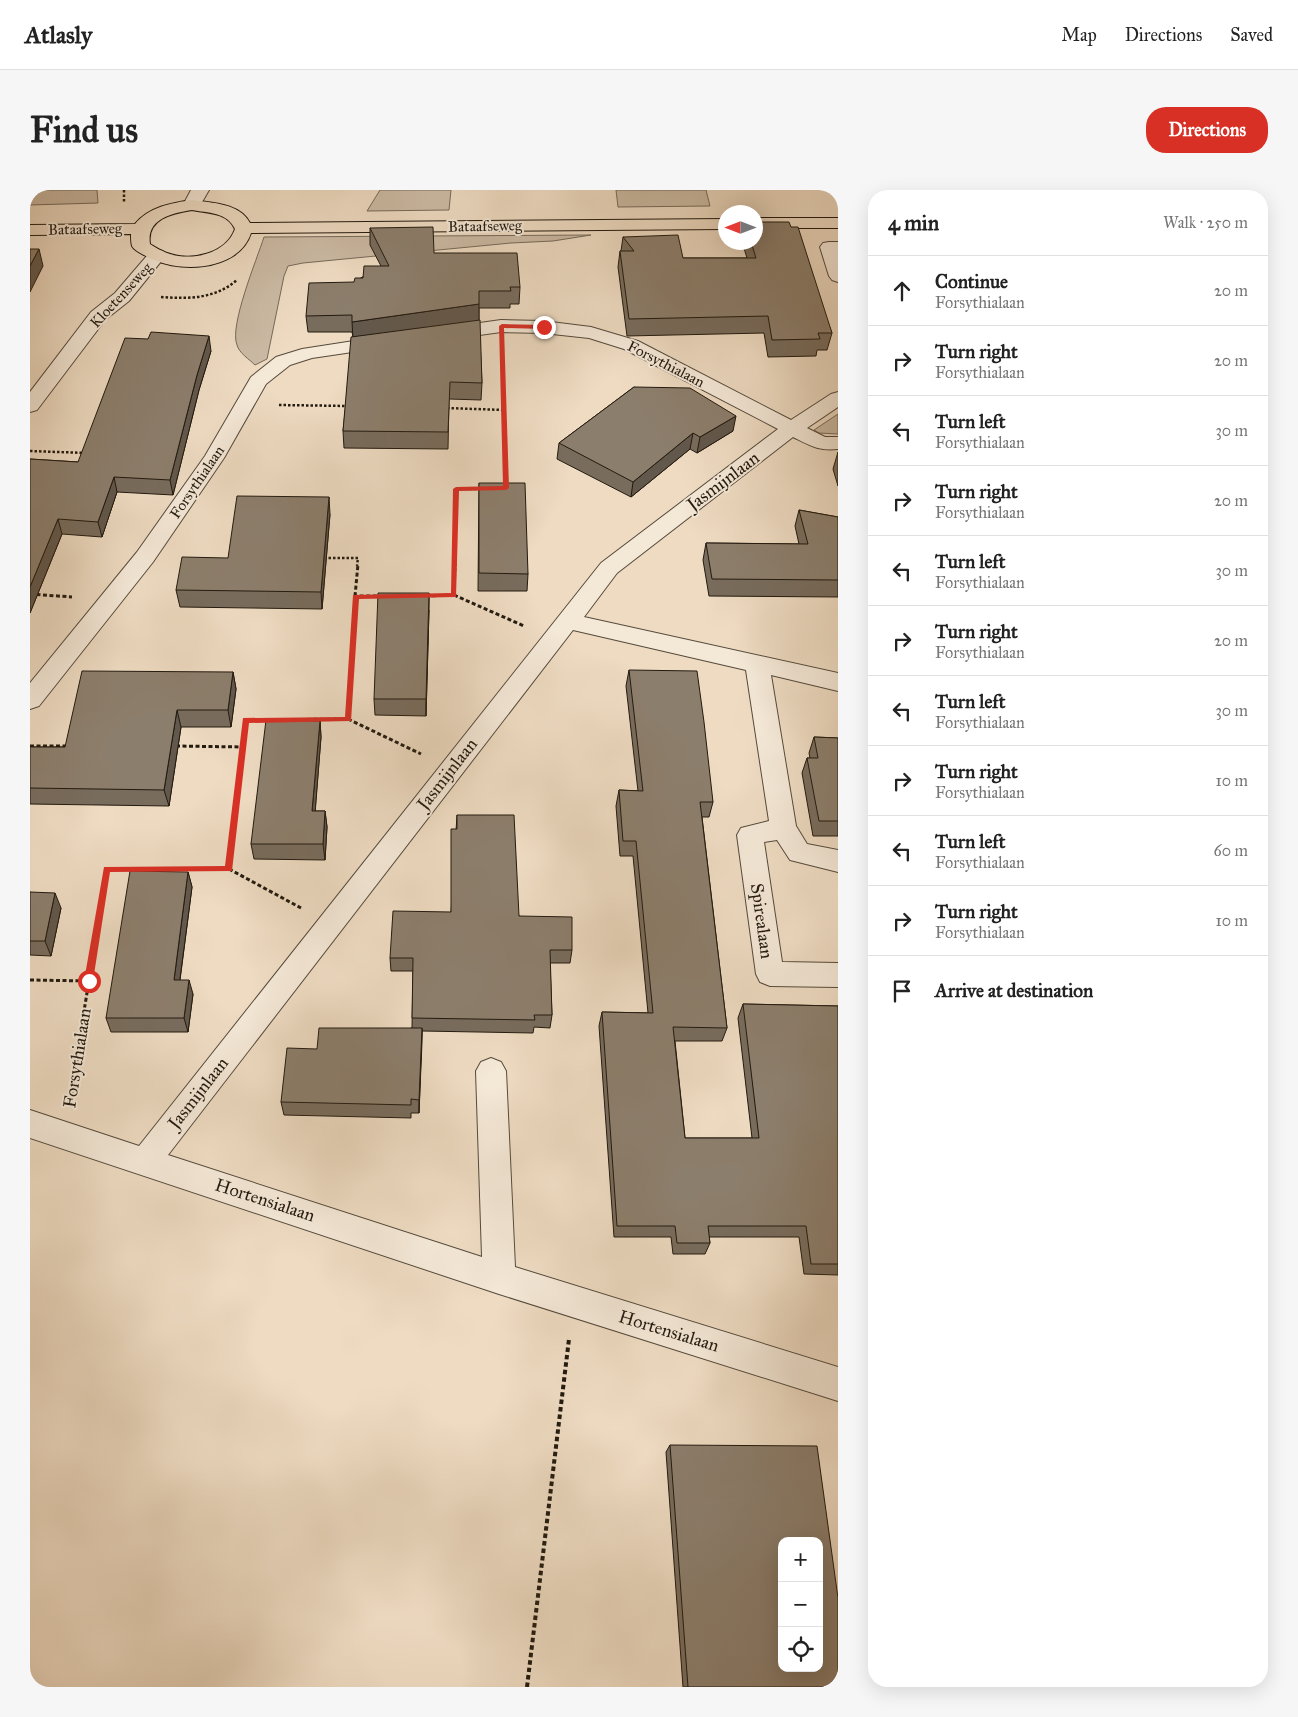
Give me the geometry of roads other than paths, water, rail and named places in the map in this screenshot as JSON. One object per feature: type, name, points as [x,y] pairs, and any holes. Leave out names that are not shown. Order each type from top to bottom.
[{"type":"main road","points":[[196,198],[235,214],[245,228],[242,241],[232,250],[217,257],[200,261],[180,262],[157,255],[141,246],[138,237],[140,229],[146,221],[165,210],[196,198]]},
{"type":"main road","points":[[763,224],[838,223]]},
{"type":"main road","name":"Bataafseweg","points":[[245,228],[718,224]]},
{"type":"main road","name":"Bataafseweg","points":[[30,230],[140,229]]},
{"type":"street","points":[[838,247],[829,247],[838,276]]},
{"type":"street","name":"Kloetenseweg","points":[[30,406],[98,316],[122,297],[157,255]]},
{"type":"street","name":"Forsythialaan","points":[[30,700],[144,557],[214,458],[258,381],[284,362],[309,353],[502,326],[544,327],[591,333],[631,345],[791,429]]},
{"type":"street","name":"Jasmijnlaan","points":[[145,1161],[609,568],[791,429],[838,398]]},
{"type":"street","points":[[791,429],[822,444],[838,444]]},
{"type":"street","points":[[560,630],[757,664],[838,682]]},
{"type":"street","points":[[757,664],[783,828],[799,853],[838,861]]},
{"type":"street","name":"Spirealaan","points":[[783,828],[750,835],[770,974],[838,975]]},
{"type":"street","points":[[492,1071],[499,1278]]},
{"type":"street","name":"Hortensialaan","points":[[30,1124],[499,1278],[838,1384]]}]
